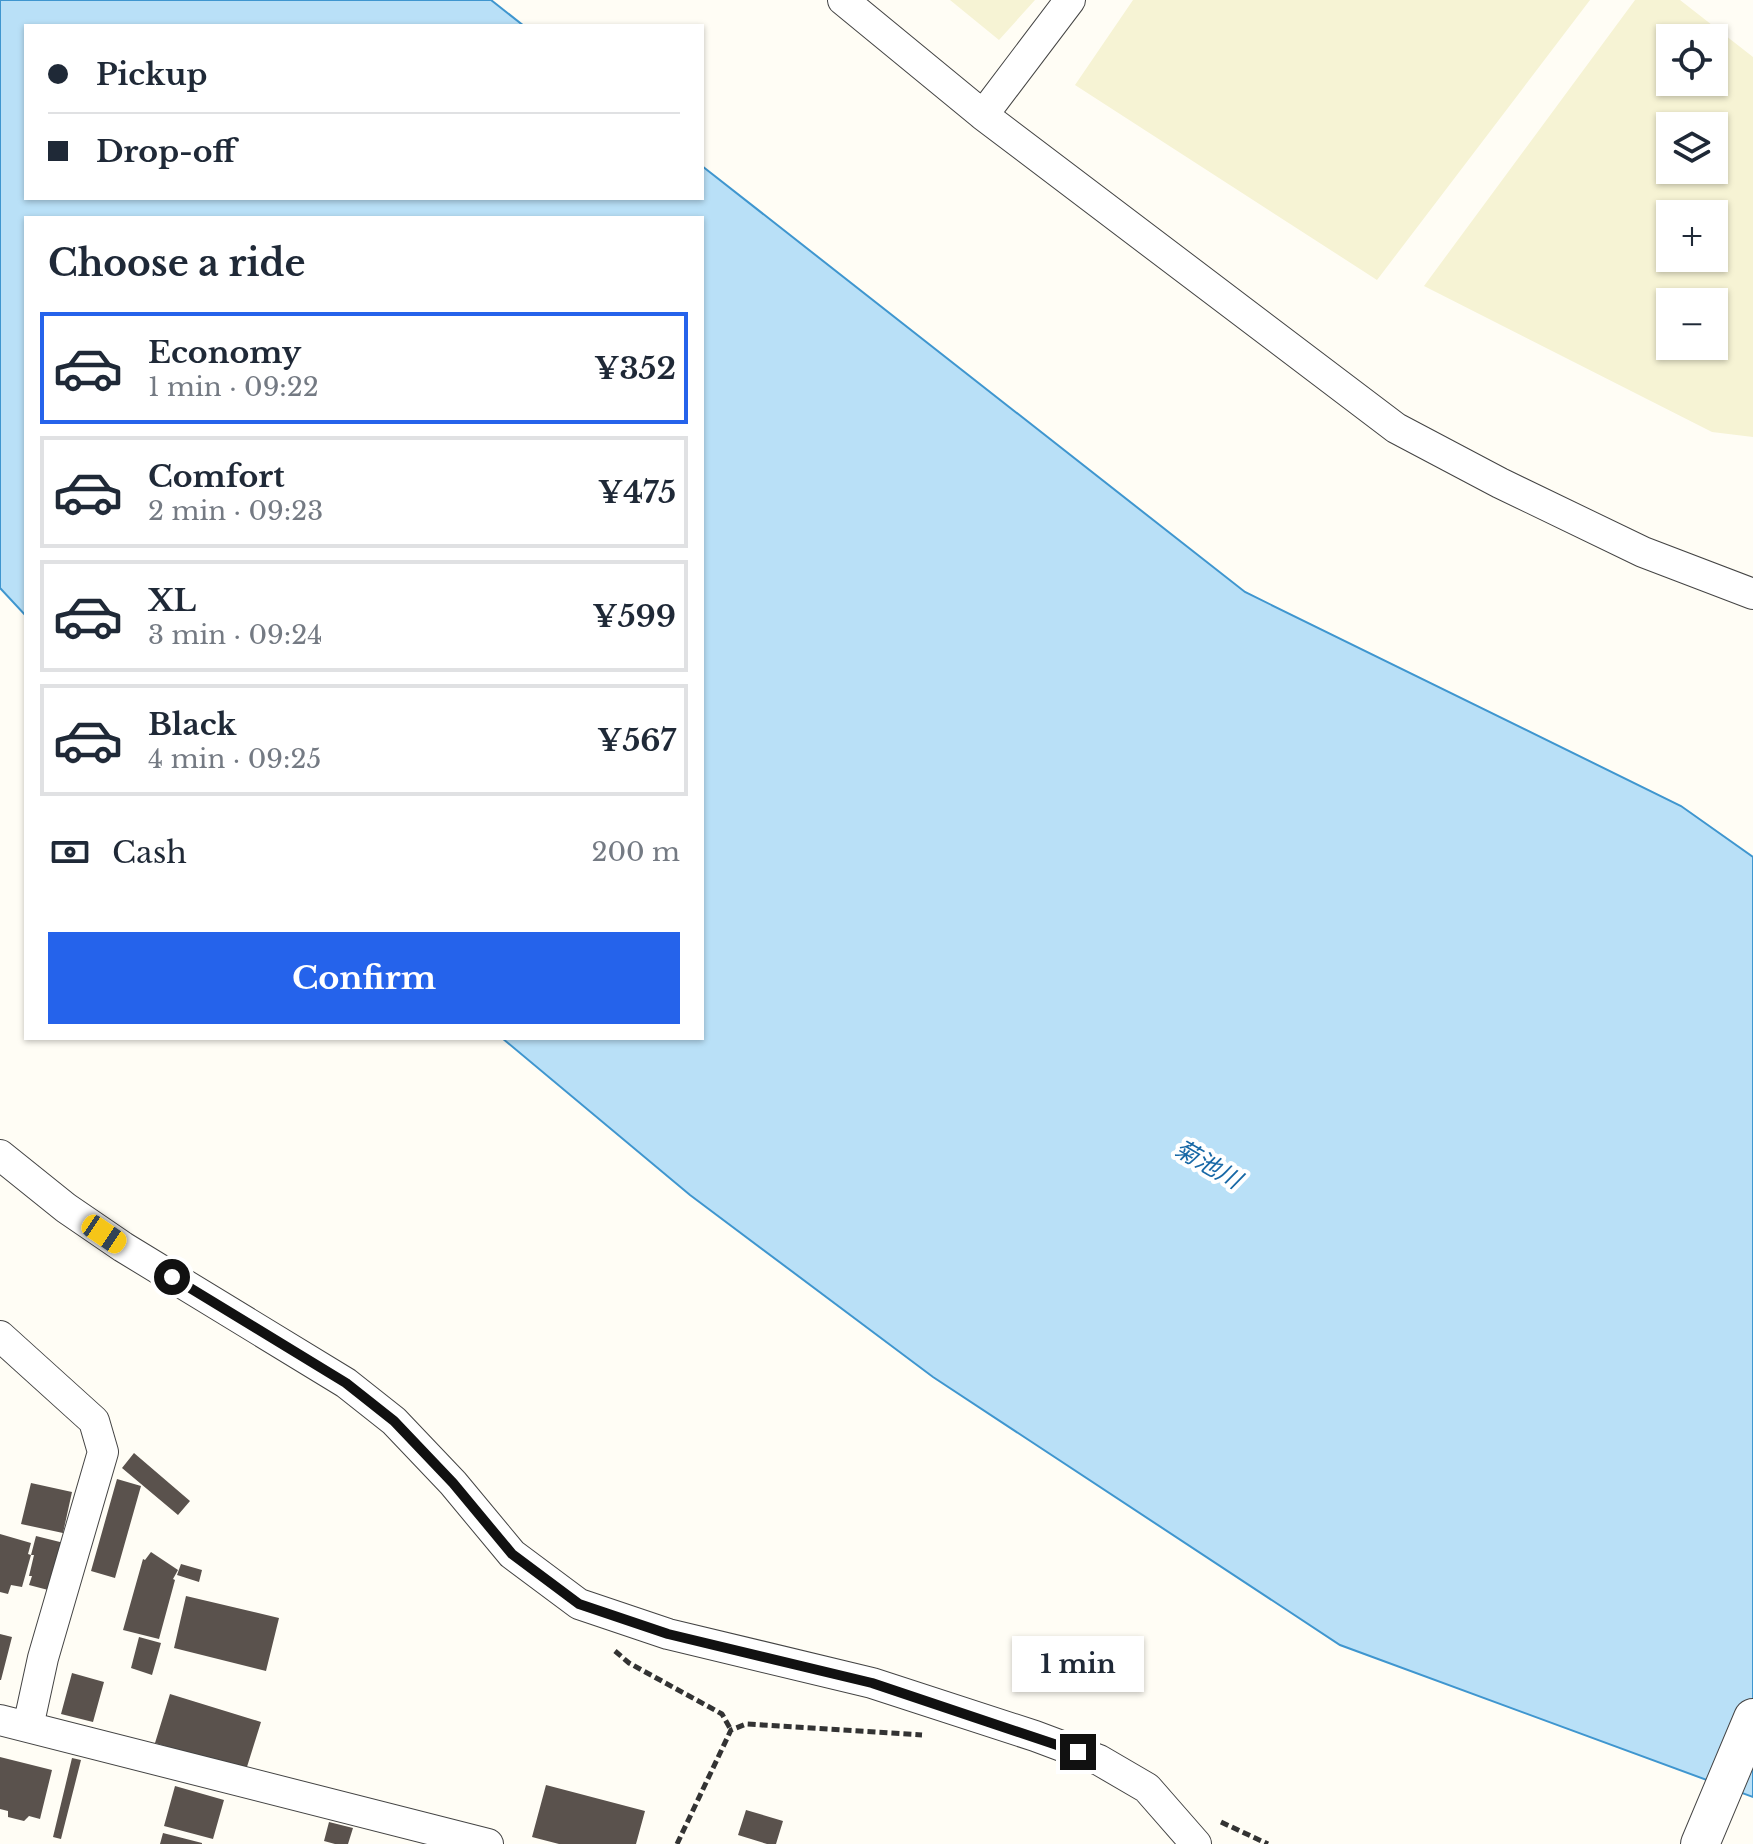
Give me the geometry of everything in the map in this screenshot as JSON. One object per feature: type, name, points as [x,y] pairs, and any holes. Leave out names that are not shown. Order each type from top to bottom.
[{"type":"street","points":[[843,0],[983,115],[1396,428],[1500,483],[1643,552],[1753,594]]},
{"type":"street","points":[[983,115],[1070,0]]},
{"type":"street","points":[[0,1155],[66,1208],[123,1247],[346,1383],[394,1421],[453,1483],[512,1554],[579,1604],[668,1634],[872,1683],[1099,1760],[1147,1788],[1196,1844]]},
{"type":"street","points":[[0,1336],[94,1421],[103,1452],[43,1658],[14,1723],[488,1844]]},
{"type":"street","points":[[1700,1844],[1753,1718]]},
{"type":"path","points":[[591,1608],[594,1634],[629,1663],[722,1714],[731,1730]]},
{"type":"path","points":[[677,1844],[731,1730],[746,1724],[929,1736]]},
{"type":"shaded area","points":[[950,0],[1035,0],[999,40]]},
{"type":"shaded area","points":[[1133,0],[1590,0],[1377,280],[1075,85]]},
{"type":"shaded area","points":[[1635,0],[1680,0],[1711,24],[1656,24],[1656,96],[1728,96],[1728,37],[1753,57],[1753,437],[1712,432],[1424,286]]},
{"type":"water","name":"菊池川","points":[[0,0],[491,0],[521,24],[24,24],[24,200],[704,200],[704,168],[1245,592],[1681,806],[1753,857],[1753,1797],[1340,1645],[933,1377],[690,1195],[504,1040],[704,1040],[704,216],[24,216],[24,614],[0,588]]},
{"type":"building","points":[[134,1453],[190,1501],[178,1515],[122,1468]]},
{"type":"building","points":[[117,1479],[141,1486],[115,1578],[91,1571]]},
{"type":"building","points":[[31,1483],[72,1492],[63,1533],[21,1524]]},
{"type":"building","points":[[0,1534],[31,1543],[28,1554],[31,1555],[22,1587],[11,1585],[8,1594],[0,1592]]},
{"type":"building","points":[[36,1536],[64,1543],[52,1591],[29,1585]]},
{"type":"building","points":[[151,1552],[178,1570],[173,1579],[159,1639],[123,1630],[143,1559]]},
{"type":"building","points":[[181,1564],[202,1570],[199,1582],[177,1575]]},
{"type":"building","points":[[186,1596],[279,1618],[266,1671],[174,1648]]},
{"type":"building","points":[[0,1634],[12,1637],[1,1680],[0,1680]]},
{"type":"building","points":[[139,1637],[161,1643],[152,1675],[131,1668]]},
{"type":"building","points":[[72,1673],[104,1682],[93,1722],[61,1714]]},
{"type":"building","points":[[170,1694],[261,1722],[246,1770],[155,1743]]},
{"type":"building","points":[[0,1757],[52,1770],[40,1819],[29,1816],[24,1821],[8,1817],[8,1811],[0,1809]]},
{"type":"building","points":[[72,1758],[81,1760],[61,1839],[53,1837]]},
{"type":"building","points":[[546,1785],[645,1811],[636,1844],[559,1844],[532,1837]]},
{"type":"building","points":[[175,1786],[224,1800],[213,1839],[164,1826]]},
{"type":"building","points":[[746,1810],[783,1821],[776,1844],[738,1835]]},
{"type":"building","points":[[329,1822],[353,1828],[348,1844],[324,1841]]},
{"type":"building","points":[[163,1833],[202,1843],[202,1844],[160,1844]]},
{"type":"route","points":[[172,1277],[346,1383],[394,1421],[453,1483],[512,1554],[579,1604],[668,1634],[872,1683],[1078,1752]]}]
